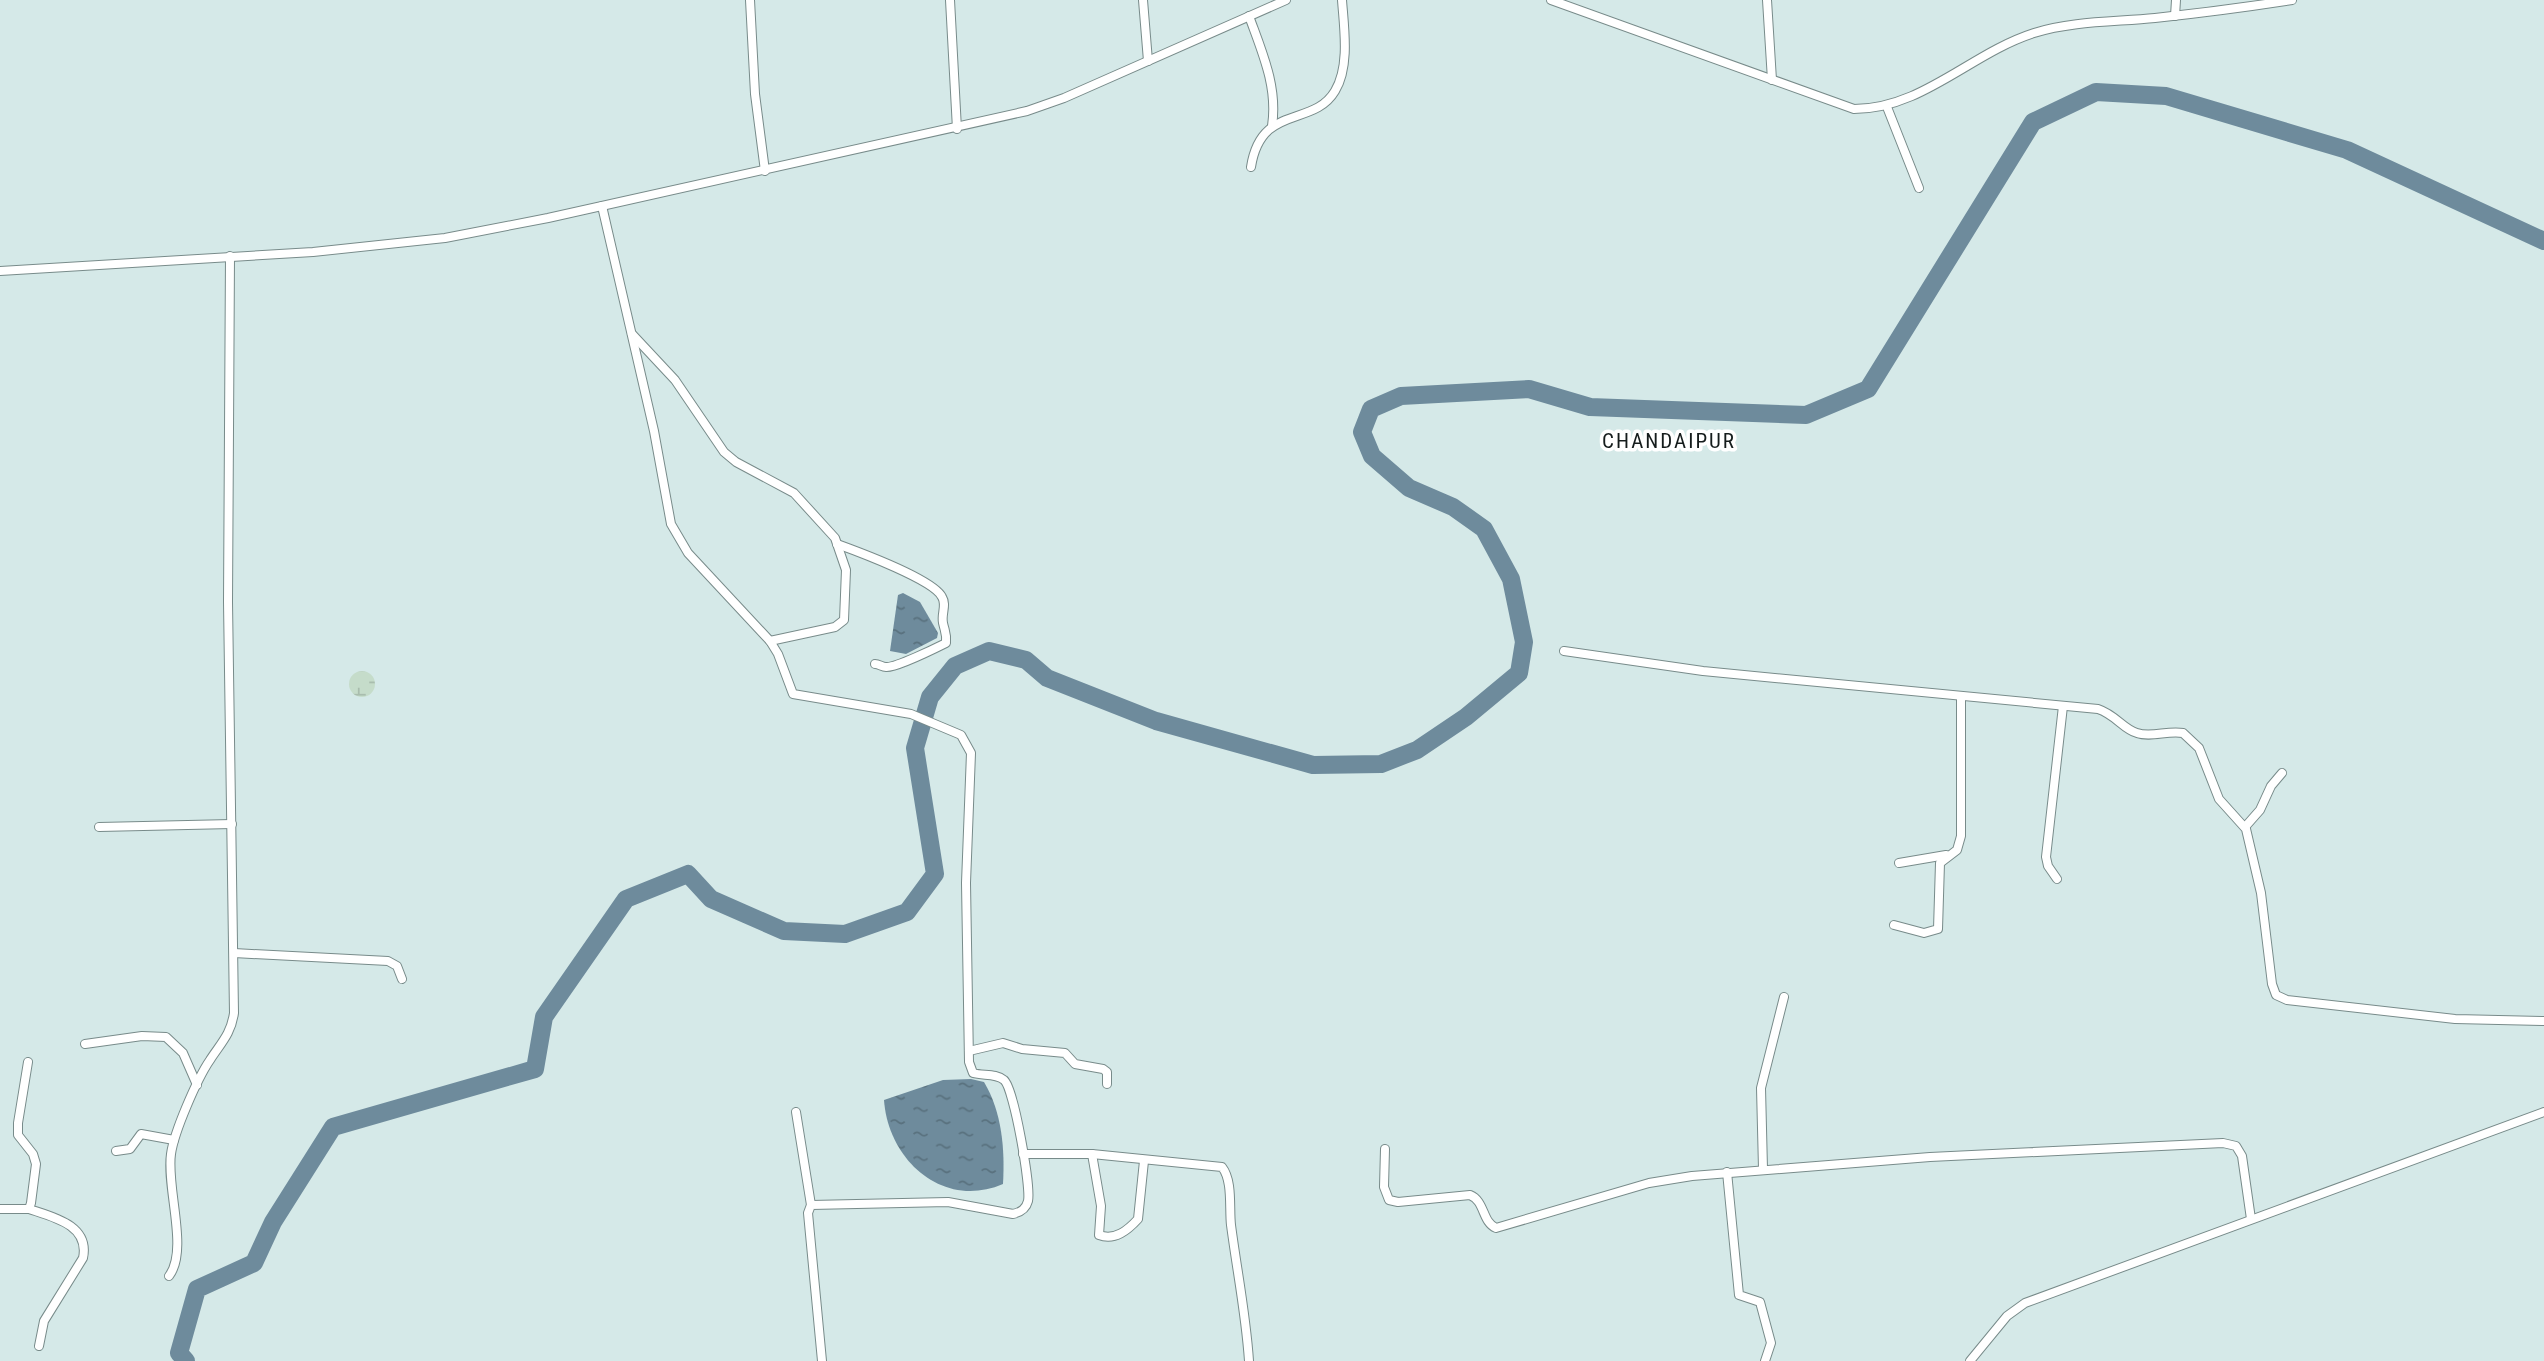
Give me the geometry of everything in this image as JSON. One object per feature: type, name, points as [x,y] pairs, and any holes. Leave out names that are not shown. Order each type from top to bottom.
[{"type":"street","points":[[750,0],[755,93],[765,171]]},
{"type":"street","points":[[950,0],[957,129]]},
{"type":"street","points":[[1143,0],[1148,61]]},
{"type":"street","points":[[0,271],[398,244],[602,206],[957,129],[1064,99],[1286,0]]},
{"type":"street","points":[[1251,167],[1257,144],[1272,126],[1309,110],[1334,93],[1343,64],[1342,0]]},
{"type":"street","points":[[1551,0],[1854,109],[1887,107],[1919,93],[1977,59],[2034,33],[2292,0]]},
{"type":"street","points":[[1767,0],[1772,80]]},
{"type":"street","points":[[2175,16],[2176,0]]},
{"type":"street","points":[[1249,16],[1272,85],[1275,109],[1272,126]]},
{"type":"street","points":[[1887,107],[1919,188]]},
{"type":"street","points":[[602,206],[632,334],[671,524],[688,553],[770,641],[793,694],[911,714],[961,735],[971,753],[966,883],[969,1062],[973,1073],[997,1076],[1010,1087],[1029,1187],[1028,1202],[1021,1212],[1013,1214],[948,1202],[811,1205]]},
{"type":"street","points":[[169,1276],[177,1258],[170,1164],[174,1140],[197,1085],[232,1027],[234,953],[228,602],[230,256]]},
{"type":"street","points":[[632,334],[675,380],[724,452],[736,462],[794,493],[808,505],[838,544],[846,570],[845,620],[835,627],[770,641]]},
{"type":"street","points":[[838,544],[927,583],[930,588],[941,593],[944,601],[942,619],[947,634],[946,643],[927,649],[915,659],[885,667],[875,664]]},
{"type":"street","points":[[1564,651],[1703,671],[2063,706],[2110,713],[2132,732],[2141,735],[2174,732],[2189,736],[2199,748],[2219,799],[2245,827],[2261,893],[2272,984],[2281,998],[2455,1019],[2544,1021]]},
{"type":"street","points":[[1894,925],[1924,933],[1937,930],[1941,863],[1957,850],[1961,836],[1961,696]]},
{"type":"street","points":[[2057,878],[2048,866],[2046,857],[2063,706]]},
{"type":"street","points":[[2245,827],[2260,810],[2271,786],[2282,773]]},
{"type":"street","points":[[99,827],[232,824]]},
{"type":"street","points":[[1899,863],[1949,855]]},
{"type":"street","points":[[234,953],[388,961],[397,966],[402,979]]},
{"type":"street","points":[[1763,1170],[1762,1088],[1784,997]]},
{"type":"street","points":[[85,1044],[142,1036],[166,1037],[183,1053],[197,1085]]},
{"type":"street","points":[[969,1051],[1003,1043],[1022,1049],[1065,1053],[1075,1064],[1103,1069],[1107,1072],[1107,1084]]},
{"type":"street","points":[[28,1062],[18,1135],[33,1154],[36,1164],[29,1209]]},
{"type":"street","points":[[796,1112],[811,1205],[808,1213],[822,1361]]},
{"type":"street","points":[[1970,1361],[2007,1316],[2025,1303],[2544,1112]]},
{"type":"street","points":[[116,1151],[130,1149],[141,1134],[174,1140]]},
{"type":"street","points":[[1385,1149],[1384,1187],[1389,1200],[1398,1202],[1470,1195],[1478,1199],[1490,1225],[1496,1228],[1649,1183],[1727,1172],[1930,1157],[2223,1143],[2236,1146],[2242,1156],[2251,1219]]},
{"type":"street","points":[[1023,1154],[1092,1154],[1144,1161],[1215,1164],[1225,1170],[1246,1309],[1249,1361]]},
{"type":"street","points":[[1092,1154],[1101,1206],[1099,1235],[1104,1237],[1121,1233],[1138,1219],[1144,1161]]},
{"type":"street","points":[[1727,1172],[1739,1292],[1742,1297],[1758,1299],[1760,1302],[1771,1343],[1765,1361]]},
{"type":"street","points":[[0,1209],[29,1209],[73,1227],[80,1235],[85,1251],[44,1321],[39,1346]]},
{"type":"green space","points":[[362,671],[371,675],[375,684],[371,693],[362,697],[353,693],[349,684],[353,675]]},
{"type":"water","points":[[903,593],[920,602],[938,633],[937,638],[906,654],[890,651],[898,595]]},
{"type":"water","points":[[971,1079],[984,1082],[995,1106],[1003,1144],[1003,1184],[981,1190],[960,1190],[940,1185],[922,1174],[908,1160],[896,1142],[888,1122],[884,1100],[943,1080]]},
{"type":"waterway","points":[[186,1361],[179,1353],[197,1289],[254,1263],[273,1222],[333,1127],[535,1069],[544,1017],[626,899],[688,874],[711,899],[784,931],[845,934],[907,912],[935,874],[915,748],[930,697],[955,666],[989,651],[1026,660],[1047,678],[1156,721],[1313,765],[1381,764],[1417,750],[1466,717],[1519,673],[1524,642],[1511,579],[1484,529],[1453,507],[1409,488],[1372,456],[1362,432],[1371,409],[1401,396],[1529,389],[1590,407],[1806,415],[1868,389],[2033,122],[2096,92],[2166,96],[2347,150],[2544,241]]},
{"type":"district","name":"CHANDAIPUR","points":[[1669,441]]}]
